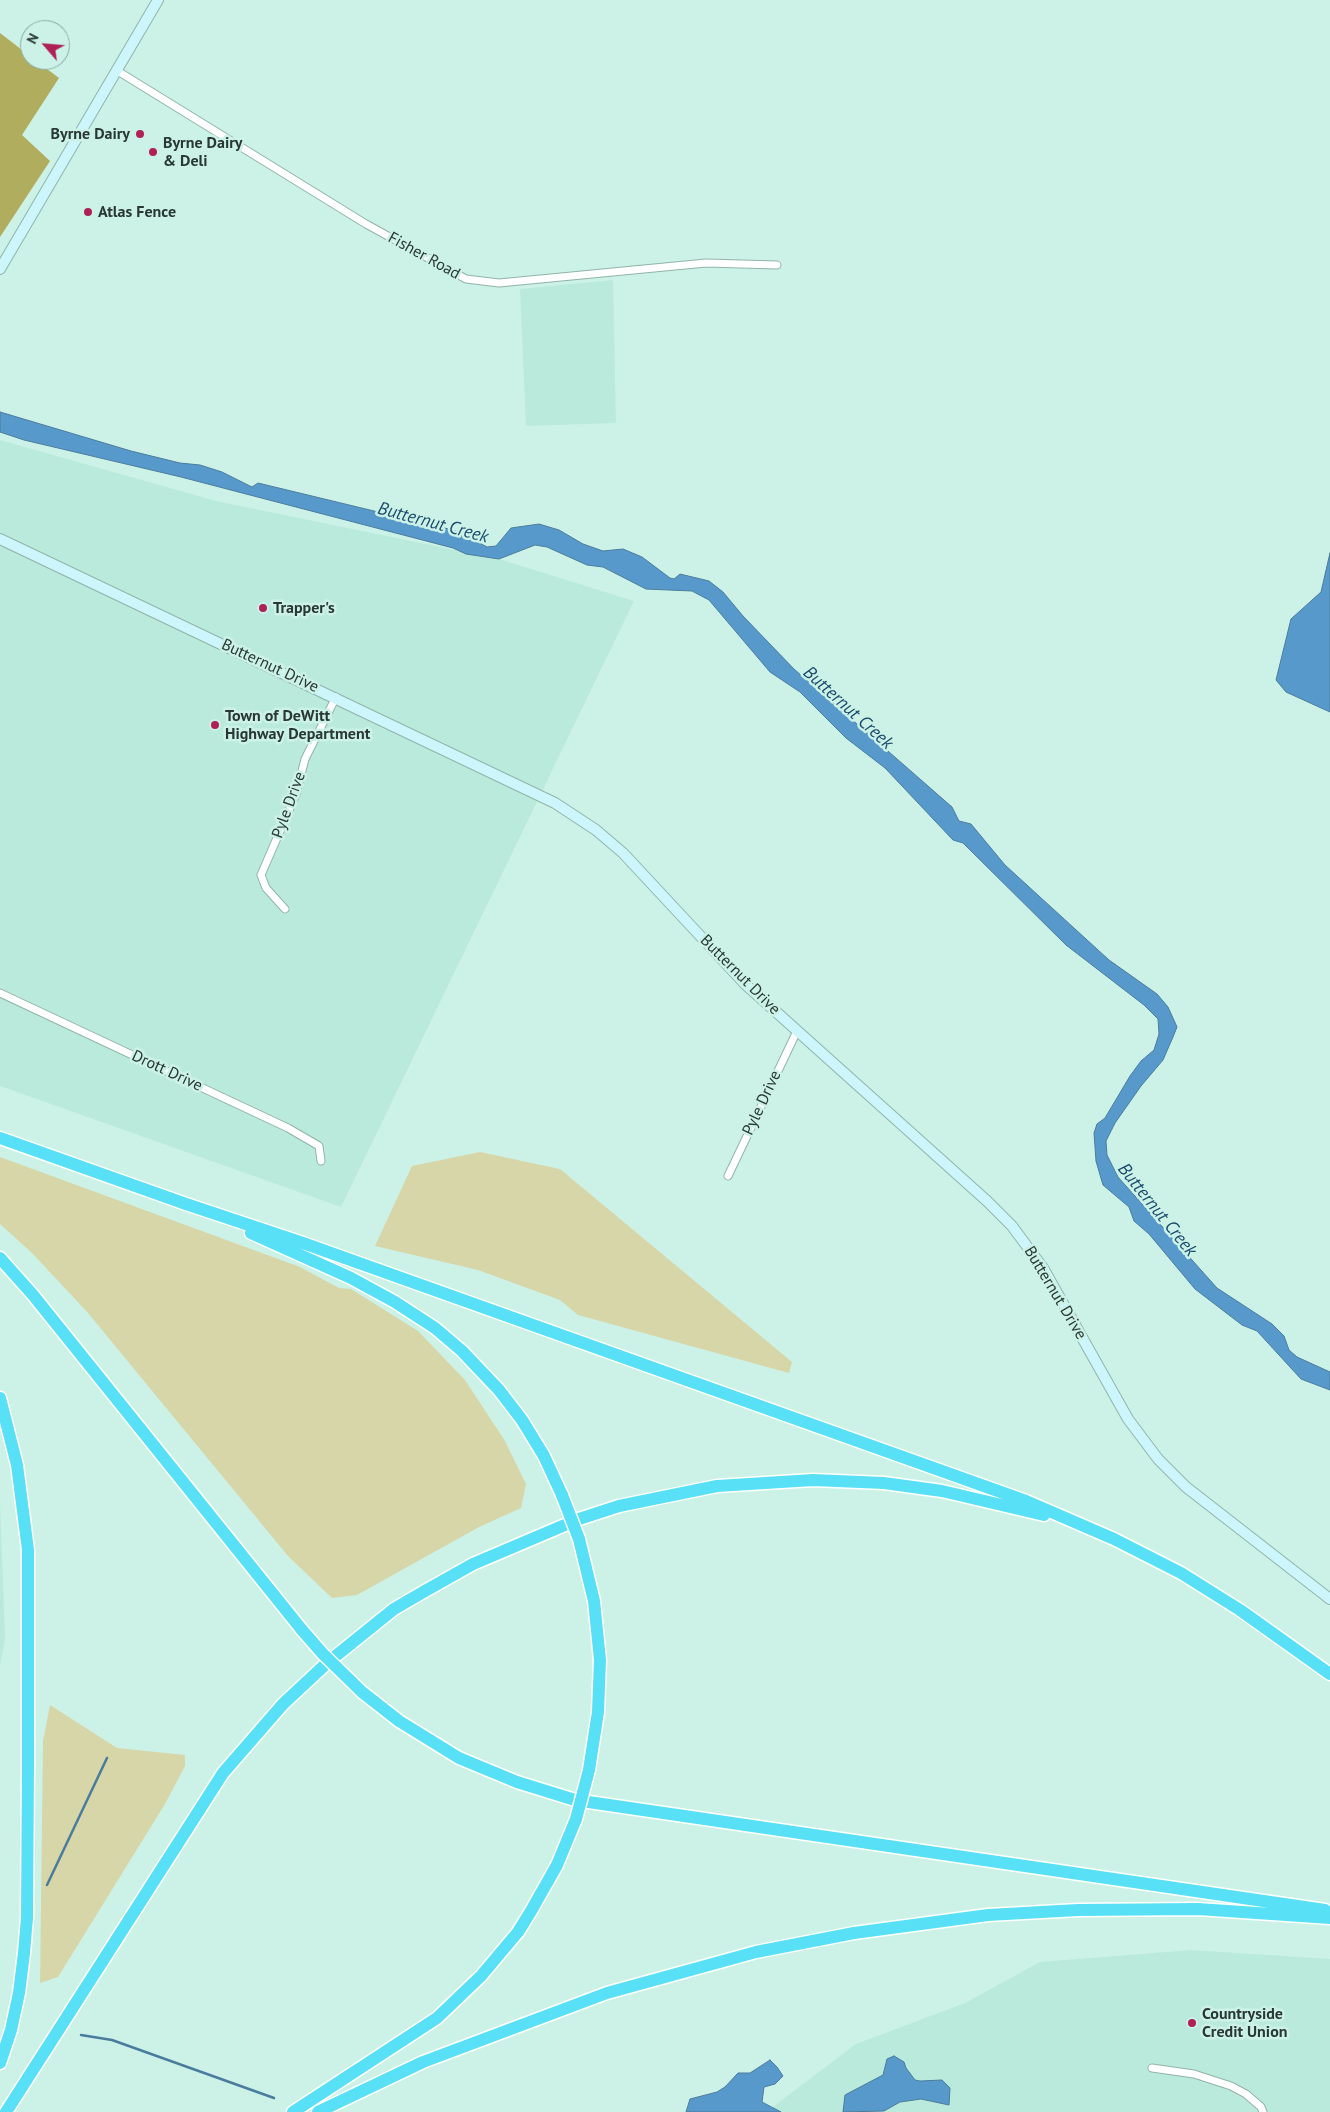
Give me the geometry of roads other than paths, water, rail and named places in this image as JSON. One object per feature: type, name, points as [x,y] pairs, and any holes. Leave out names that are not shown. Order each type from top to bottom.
[{"type":"highway","points":[[0,1138],[186,1204],[304,1243],[1007,1494],[1114,1539],[1181,1573],[1240,1610],[1330,1674]]},
{"type":"highway","points":[[186,1204],[352,1278],[395,1302],[434,1328],[462,1351],[499,1390],[522,1420],[562,1495],[579,1539],[594,1601],[600,1660],[598,1712],[589,1770],[576,1818],[557,1865],[531,1911],[518,1932],[481,1976],[437,2018],[293,2112]]},
{"type":"highway","points":[[0,1258],[39,1303],[323,1654],[362,1692],[399,1721],[458,1758],[517,1782],[575,1800],[1330,1911]]},
{"type":"highway","points":[[0,1398],[17,1465],[28,1550],[27,1918],[17,2002],[0,2063]]},
{"type":"highway","points":[[6,2112],[208,1795],[247,1745],[283,1704],[354,1641],[394,1609],[473,1564],[563,1524],[619,1506],[717,1486],[813,1480],[893,1484],[942,1491],[1068,1520]]},
{"type":"highway","points":[[318,2112],[423,2062],[607,1993],[756,1952],[854,1933],[988,1916],[1078,1910],[1198,1909],[1330,1918]]},
{"type":"street","points":[[0,269],[158,0]]},
{"type":"street","name":"Fisher Road","points":[[116,70],[368,225],[466,279],[499,283],[706,263],[777,265]]},
{"type":"street","name":"Butternut Drive","points":[[0,539],[336,697],[546,799],[576,816],[623,853],[745,984],[995,1208],[1012,1226],[1043,1268],[1128,1419],[1158,1459],[1186,1487],[1330,1600]]},
{"type":"street","name":"Pyle Drive","points":[[285,909],[266,888],[261,875],[296,794],[307,753],[336,697]]},
{"type":"street","name":"Drott Drive","points":[[0,993],[288,1128],[319,1146],[321,1161]]},
{"type":"street","name":"Pyle Drive","points":[[728,1176],[797,1031]]},
{"type":"street","points":[[1152,2068],[1194,2074],[1231,2086],[1246,2094],[1261,2107],[1263,2112]]},
{"type":"water","points":[[0,412],[131,451],[180,463],[200,465],[222,472],[252,487],[258,483],[461,532],[487,547],[496,546],[511,528],[539,524],[559,530],[583,544],[603,551],[623,549],[642,557],[670,578],[674,579],[680,574],[709,581],[723,592],[743,616],[794,669],[952,807],[959,821],[971,824],[1005,865],[1109,960],[1157,994],[1168,1007],[1177,1027],[1173,1037],[1163,1060],[1141,1086],[1115,1123],[1106,1141],[1107,1155],[1118,1177],[1217,1288],[1272,1324],[1284,1336],[1289,1350],[1297,1357],[1330,1372],[1330,1390],[1301,1379],[1257,1331],[1242,1325],[1195,1289],[1149,1234],[1134,1221],[1129,1207],[1103,1185],[1096,1161],[1094,1133],[1097,1124],[1105,1118],[1130,1076],[1141,1061],[1154,1050],[1159,1034],[1158,1019],[1144,1005],[1066,945],[963,843],[953,840],[885,768],[846,738],[800,692],[770,672],[709,600],[692,591],[646,589],[603,567],[587,565],[547,547],[535,545],[499,559],[466,554],[453,548],[181,477],[24,440],[0,432]]},
{"type":"water","points":[[1330,553],[1330,712],[1286,692],[1276,680],[1291,619],[1321,592]]},
{"type":"water","points":[[894,2056],[904,2062],[915,2080],[942,2080],[950,2088],[949,2105],[921,2099],[900,2102],[884,2111],[843,2112],[845,2095],[883,2075],[887,2059]]},
{"type":"water","points":[[770,2060],[783,2076],[775,2084],[764,2087],[762,2102],[781,2112],[686,2112],[690,2099],[717,2092],[725,2087],[738,2073],[750,2073]]},
{"type":"waterway","points":[[47,1885],[107,1758]]},
{"type":"waterway","points":[[81,2035],[112,2040],[274,2098]]},
{"type":"place","name":"Byrne Dairy","points":[[140,134]]},
{"type":"place","name":"Byrne Dairy & Deli","points":[[153,152]]},
{"type":"place","name":"Atlas Fence","points":[[88,212]]},
{"type":"place","name":"Trapper's","points":[[263,608]]},
{"type":"place","name":"Town of DeWitt Highway Department","points":[[215,725]]},
{"type":"place","name":"Countryside Credit Union","points":[[1192,2023]]},
{"type":"water label","name":"Butternut Creek","points":[[433,523]]},
{"type":"water label","name":"Butternut Creek","points":[[848,708]]},
{"type":"water label","name":"Butternut Creek","points":[[1157,1210]]}]
